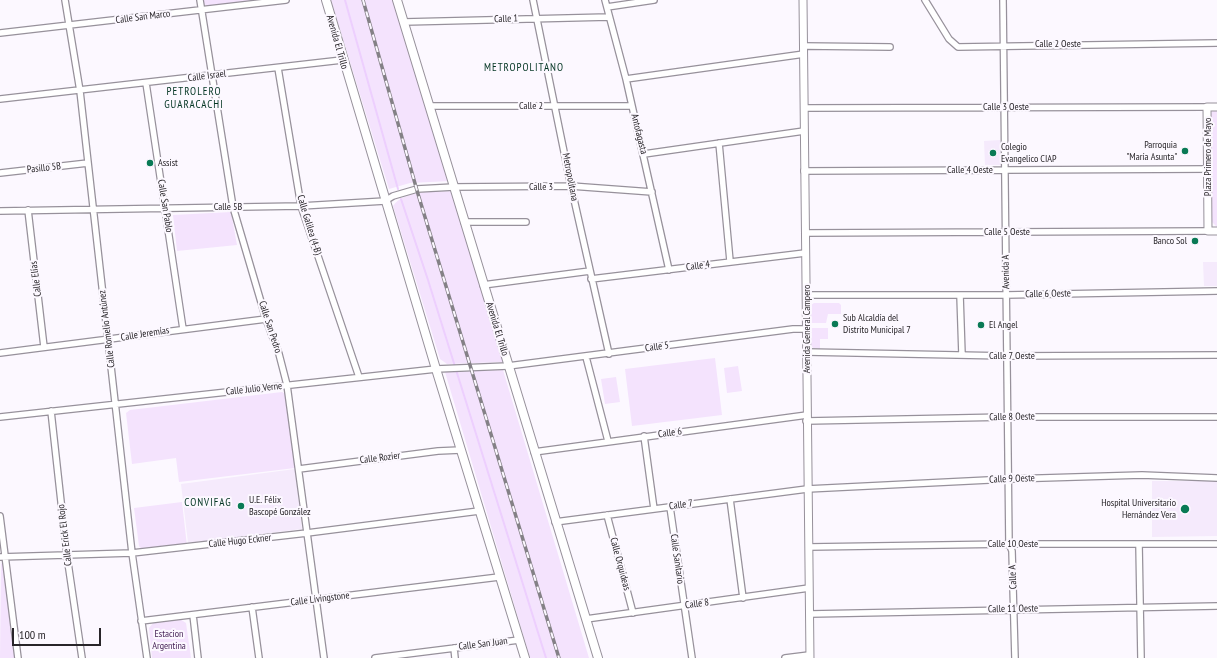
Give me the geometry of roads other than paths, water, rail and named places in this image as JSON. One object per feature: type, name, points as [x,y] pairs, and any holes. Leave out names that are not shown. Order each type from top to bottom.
[{"type":"main road","name":"Avenida El Trillo","points":[[326,0],[342,60],[525,658]]},
{"type":"main road","name":"Avenida El Trillo","points":[[397,0],[555,522],[598,658]]},
{"type":"street","name":"Calle Romelio Antúnez","points":[[65,0],[80,91],[132,552],[147,658]]},
{"type":"street","name":"Calle San Pedro","points":[[200,0],[203,10],[233,207],[266,319],[279,354],[287,385],[324,658]]},
{"type":"street","name":"Calle San Marco","points":[[0,33],[286,0]]},
{"type":"street","name":"Metropolitana","points":[[533,0],[556,106],[571,186],[609,354]]},
{"type":"street","name":"Antofagasta","points":[[605,0],[626,79],[670,270]]},
{"type":"street","points":[[607,7],[654,0]]},
{"type":"street","name":"Avenida General Campero","points":[[803,0],[805,253],[807,295],[806,418],[810,656]]},
{"type":"street","name":"Calle 2 Oeste","points":[[925,0],[954,45],[958,47],[1003,45],[1217,43]]},
{"type":"street","name":"Avenida A","points":[[1003,0],[1009,544]]},
{"type":"street","name":"Calle 1","points":[[404,22],[609,17]]},
{"type":"street","points":[[804,46],[890,47]]},
{"type":"street","points":[[626,79],[804,54]]},
{"type":"street","name":"Calle Israel","points":[[0,99],[342,60]]},
{"type":"street","name":"Calle Galilea (4-B)","points":[[278,68],[301,206],[359,377]]},
{"type":"street","name":"Calle San Pablo","points":[[146,83],[183,329]]},
{"type":"street","name":"Calle 2","points":[[429,106],[632,106]]},
{"type":"street","name":"Calle 3 Oeste","points":[[805,108],[1207,107]]},
{"type":"street","name":"Plaza Primero de Mayo","points":[[1208,231],[1207,107],[1217,107]]},
{"type":"street","points":[[644,154],[804,131]]},
{"type":"street","points":[[719,144],[730,261]]},
{"type":"street","name":"Pasillo 5B","points":[[0,173],[88,163]]},
{"type":"street","name":"Calle 4 Oeste","points":[[804,171],[1208,169]]},
{"type":"street","name":"Calle 3","points":[[454,187],[571,186],[652,192]]},
{"type":"street","name":"Calle 5B","points":[[0,211],[164,207],[301,206],[385,201],[393,196],[417,189],[454,187]]},
{"type":"street","name":"Calle Elías","points":[[28,210],[44,347]]},
{"type":"street","points":[[464,222],[526,222]]},
{"type":"street","points":[[1208,231],[1217,231]]},
{"type":"street","name":"Calle 5 Oeste","points":[[806,233],[1208,231]]},
{"type":"street","name":"Calle 4","points":[[591,279],[805,253]]},
{"type":"street","points":[[483,284],[590,271]]},
{"type":"street","name":"Calle 6 Oeste","points":[[807,295],[1006,295],[1217,291]]},
{"type":"street","points":[[960,295],[962,355]]},
{"type":"street","name":"Calle Jeremías","points":[[0,353],[266,319]]},
{"type":"street","name":"Calle 5","points":[[508,366],[793,329],[806,329]]},
{"type":"street","name":"Calle 7 Oeste","points":[[807,352],[1007,356],[1217,355]]},
{"type":"street","points":[[586,357],[608,441]]},
{"type":"street","name":"Calle Julio Verne","points":[[0,417],[437,369],[508,366]]},
{"type":"street","name":"Calle Erick El Rojo","points":[[51,411],[67,556],[82,658]]},
{"type":"street","name":"Calle 8 Oeste","points":[[806,418],[1217,417]]},
{"type":"street","name":"Calle 6","points":[[534,452],[644,436],[806,418]]},
{"type":"street","points":[[644,436],[654,509]]},
{"type":"street","name":"Calle Rozier","points":[[299,469],[438,451],[461,450]]},
{"type":"street","name":"Calle 9 Oeste","points":[[807,489],[1009,479],[1142,475],[1217,478]]},
{"type":"street","name":"Calle 7","points":[[555,522],[807,489]]},
{"type":"street","points":[[730,499],[743,598]]},
{"type":"street","name":"Calle Sanitario","points":[[670,507],[692,658]]},
{"type":"street","name":"Calle Hugo Eckner","points":[[2,557],[67,556],[132,552],[307,533],[479,511]]},
{"type":"street","name":"Calle Orquideas","points":[[607,515],[633,613]]},
{"type":"street","points":[[0,516],[2,557],[18,658]]},
{"type":"street","name":"Calle 10 Oeste","points":[[809,547],[1009,544],[1217,544]]},
{"type":"street","name":"Calle A","points":[[1009,544],[1012,551],[1015,609],[1015,658]]},
{"type":"street","points":[[1139,544],[1141,658]]},
{"type":"street","name":"Calle Livingstone","points":[[142,621],[500,577]]},
{"type":"street","name":"Calle 8","points":[[586,619],[809,588]]},
{"type":"street","name":"Calle 11 Oeste","points":[[810,614],[1217,606]]},
{"type":"street","points":[[252,607],[259,658]]},
{"type":"street","points":[[193,615],[198,658]]},
{"type":"street","name":"Calle San Juan","points":[[375,658],[519,640]]},
{"type":"street","points":[[454,648],[455,658]]},
{"type":"street","points":[[785,658],[810,656]]},
{"type":"waterway","points":[[345,0],[398,189]]},
{"type":"waterway","points":[[401,199],[428,280],[546,658]]},
{"type":"railway","points":[[363,0],[418,194],[559,658]]},
{"type":"place","name":"Parroquia \"María Asunta\"","points":[[1185,151]]},
{"type":"place","name":"Colegio Evangelico CIAP","points":[[993,153]]},
{"type":"place","name":"Assist","points":[[150,163]]},
{"type":"place","name":"Banco Sol","points":[[1195,241]]},
{"type":"place","name":"Sub Alcaldía del Distrito Municipal 7","points":[[835,324]]},
{"type":"place","name":"El Angel","points":[[981,325]]},
{"type":"place","name":"U.E. Félix Bascopé González","points":[[241,506]]},
{"type":"place","name":"Hospital Universitario Hernández Vera","points":[[1185,509]]},
{"type":"district","name":"METROPOLITANO","points":[[524,68]]},
{"type":"district","name":"PETROLERO GUARACACHI","points":[[194,98]]},
{"type":"district","name":"CONVIFAG","points":[[208,503]]},
{"type":"park label","name":"Estacion Argentina","points":[[169,640]]}]
